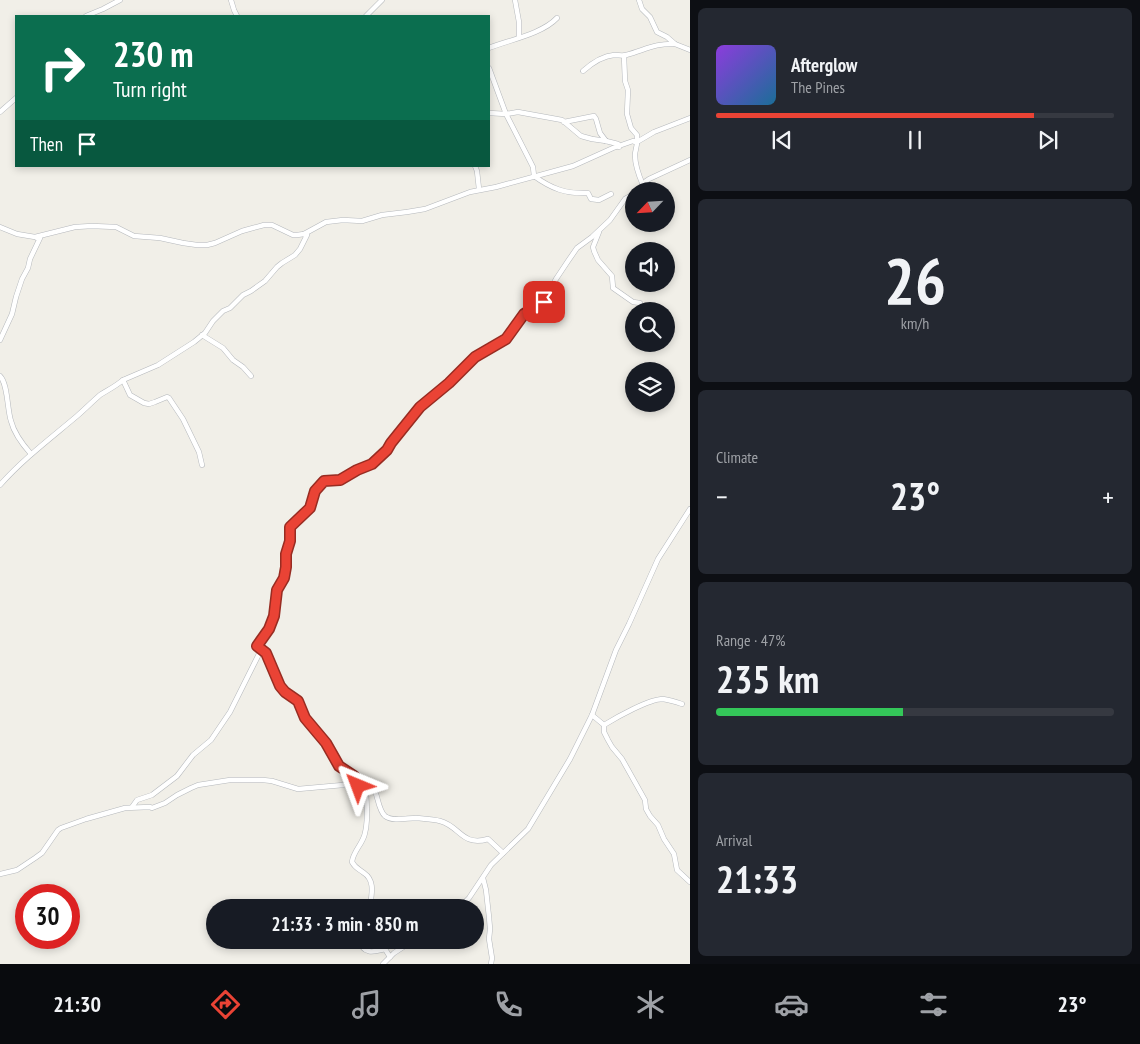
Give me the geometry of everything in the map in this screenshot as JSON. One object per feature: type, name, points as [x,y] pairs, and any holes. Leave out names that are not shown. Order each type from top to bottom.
[{"type":"street","points":[[88,15],[120,0]]},
{"type":"street","points":[[231,0],[236,15]]},
{"type":"street","points":[[367,15],[382,0]]},
{"type":"street","points":[[515,0],[519,22],[519,37]]},
{"type":"street","points":[[639,0],[642,9],[650,17],[657,32],[675,44],[690,50]]},
{"type":"street","points":[[490,48],[546,27],[557,18]]},
{"type":"street","points":[[583,71],[599,60],[615,55],[624,56],[657,44],[675,44]]},
{"type":"street","points":[[624,56],[625,81],[628,90],[627,114],[631,128],[636,135],[635,156],[642,182]]},
{"type":"street","points":[[490,71],[506,114],[533,167],[534,176],[542,182],[564,192],[588,193],[591,199],[599,200],[611,194]]},
{"type":"street","points":[[0,112],[15,99]]},
{"type":"street","points":[[490,113],[506,114],[518,112],[562,120],[581,136],[606,140],[618,144],[619,147]]},
{"type":"street","points":[[564,122],[594,116],[600,133],[606,140]]},
{"type":"street","points":[[35,238],[75,227],[92,226],[116,227],[134,236],[160,238],[197,245],[215,242],[242,231],[264,225],[272,225],[293,235],[304,234],[326,222],[362,220],[425,208],[470,192],[496,187],[572,166],[690,118]]},
{"type":"street","points":[[646,182],[649,178],[690,160]]},
{"type":"street","points":[[475,167],[479,190]]},
{"type":"street","points":[[132,807],[137,800],[152,795],[178,776],[193,755],[211,740],[230,712],[259,654],[257,646],[269,629],[274,616],[277,590],[284,578],[286,567],[290,527],[310,508],[317,488],[324,481],[340,480],[374,462],[387,450],[420,407],[449,383],[475,357],[506,339],[524,314],[544,302],[577,248],[616,214],[625,199]]},
{"type":"street","points":[[0,227],[17,234],[40,238],[30,258],[12,314],[0,340]]},
{"type":"street","points":[[600,229],[594,247],[595,255],[612,276],[613,288],[633,302]]},
{"type":"street","points":[[0,485],[17,466],[107,390],[123,380],[158,365],[202,335],[223,311],[230,308],[243,295],[265,281],[282,262],[295,256],[307,235],[304,234]]},
{"type":"street","points":[[202,335],[223,348],[251,376]]},
{"type":"street","points":[[0,376],[4,380],[11,423],[31,454]]},
{"type":"street","points":[[123,380],[130,395],[144,403],[149,404],[167,397],[169,398],[183,419],[199,452],[202,465]]},
{"type":"street","points":[[468,899],[491,866],[528,829],[570,759],[592,715],[616,650],[630,624],[652,573],[663,551],[690,509]]},
{"type":"street","points":[[257,646],[266,653],[280,686],[298,701],[305,718],[326,743],[339,766],[358,781],[358,786]]},
{"type":"street","points":[[604,725],[654,700],[662,699],[682,704]]},
{"type":"street","points":[[592,715],[604,725]]},
{"type":"street","points":[[604,725],[604,732],[608,740],[622,758],[645,800],[650,816],[658,825],[664,839],[674,854],[677,870],[690,882]]},
{"type":"street","points":[[0,874],[17,870],[35,858],[61,828],[125,808],[152,808],[191,788],[230,780],[272,781],[298,789],[358,786],[373,789],[383,814],[387,817],[441,821],[465,838],[480,841],[488,839],[503,853]]},
{"type":"street","points":[[366,788],[366,830],[363,840],[353,855],[352,862],[355,867],[370,879],[372,887],[371,899]]},
{"type":"street","points":[[483,878],[489,917],[491,964]]},
{"type":"street","points":[[364,949],[370,952],[385,950],[390,957]]},
{"type":"street","points":[[383,964],[401,949]]},
{"type":"route","points":[[358,786],[358,781],[339,766],[326,743],[308,723],[298,701],[280,686],[266,653],[257,646],[269,629],[274,616],[277,590],[284,578],[286,567],[285,559],[290,541],[290,527],[310,508],[315,491],[320,484],[328,480],[340,480],[372,464],[387,450],[409,419],[427,400],[449,383],[475,357],[506,339],[524,314],[544,302]]}]
